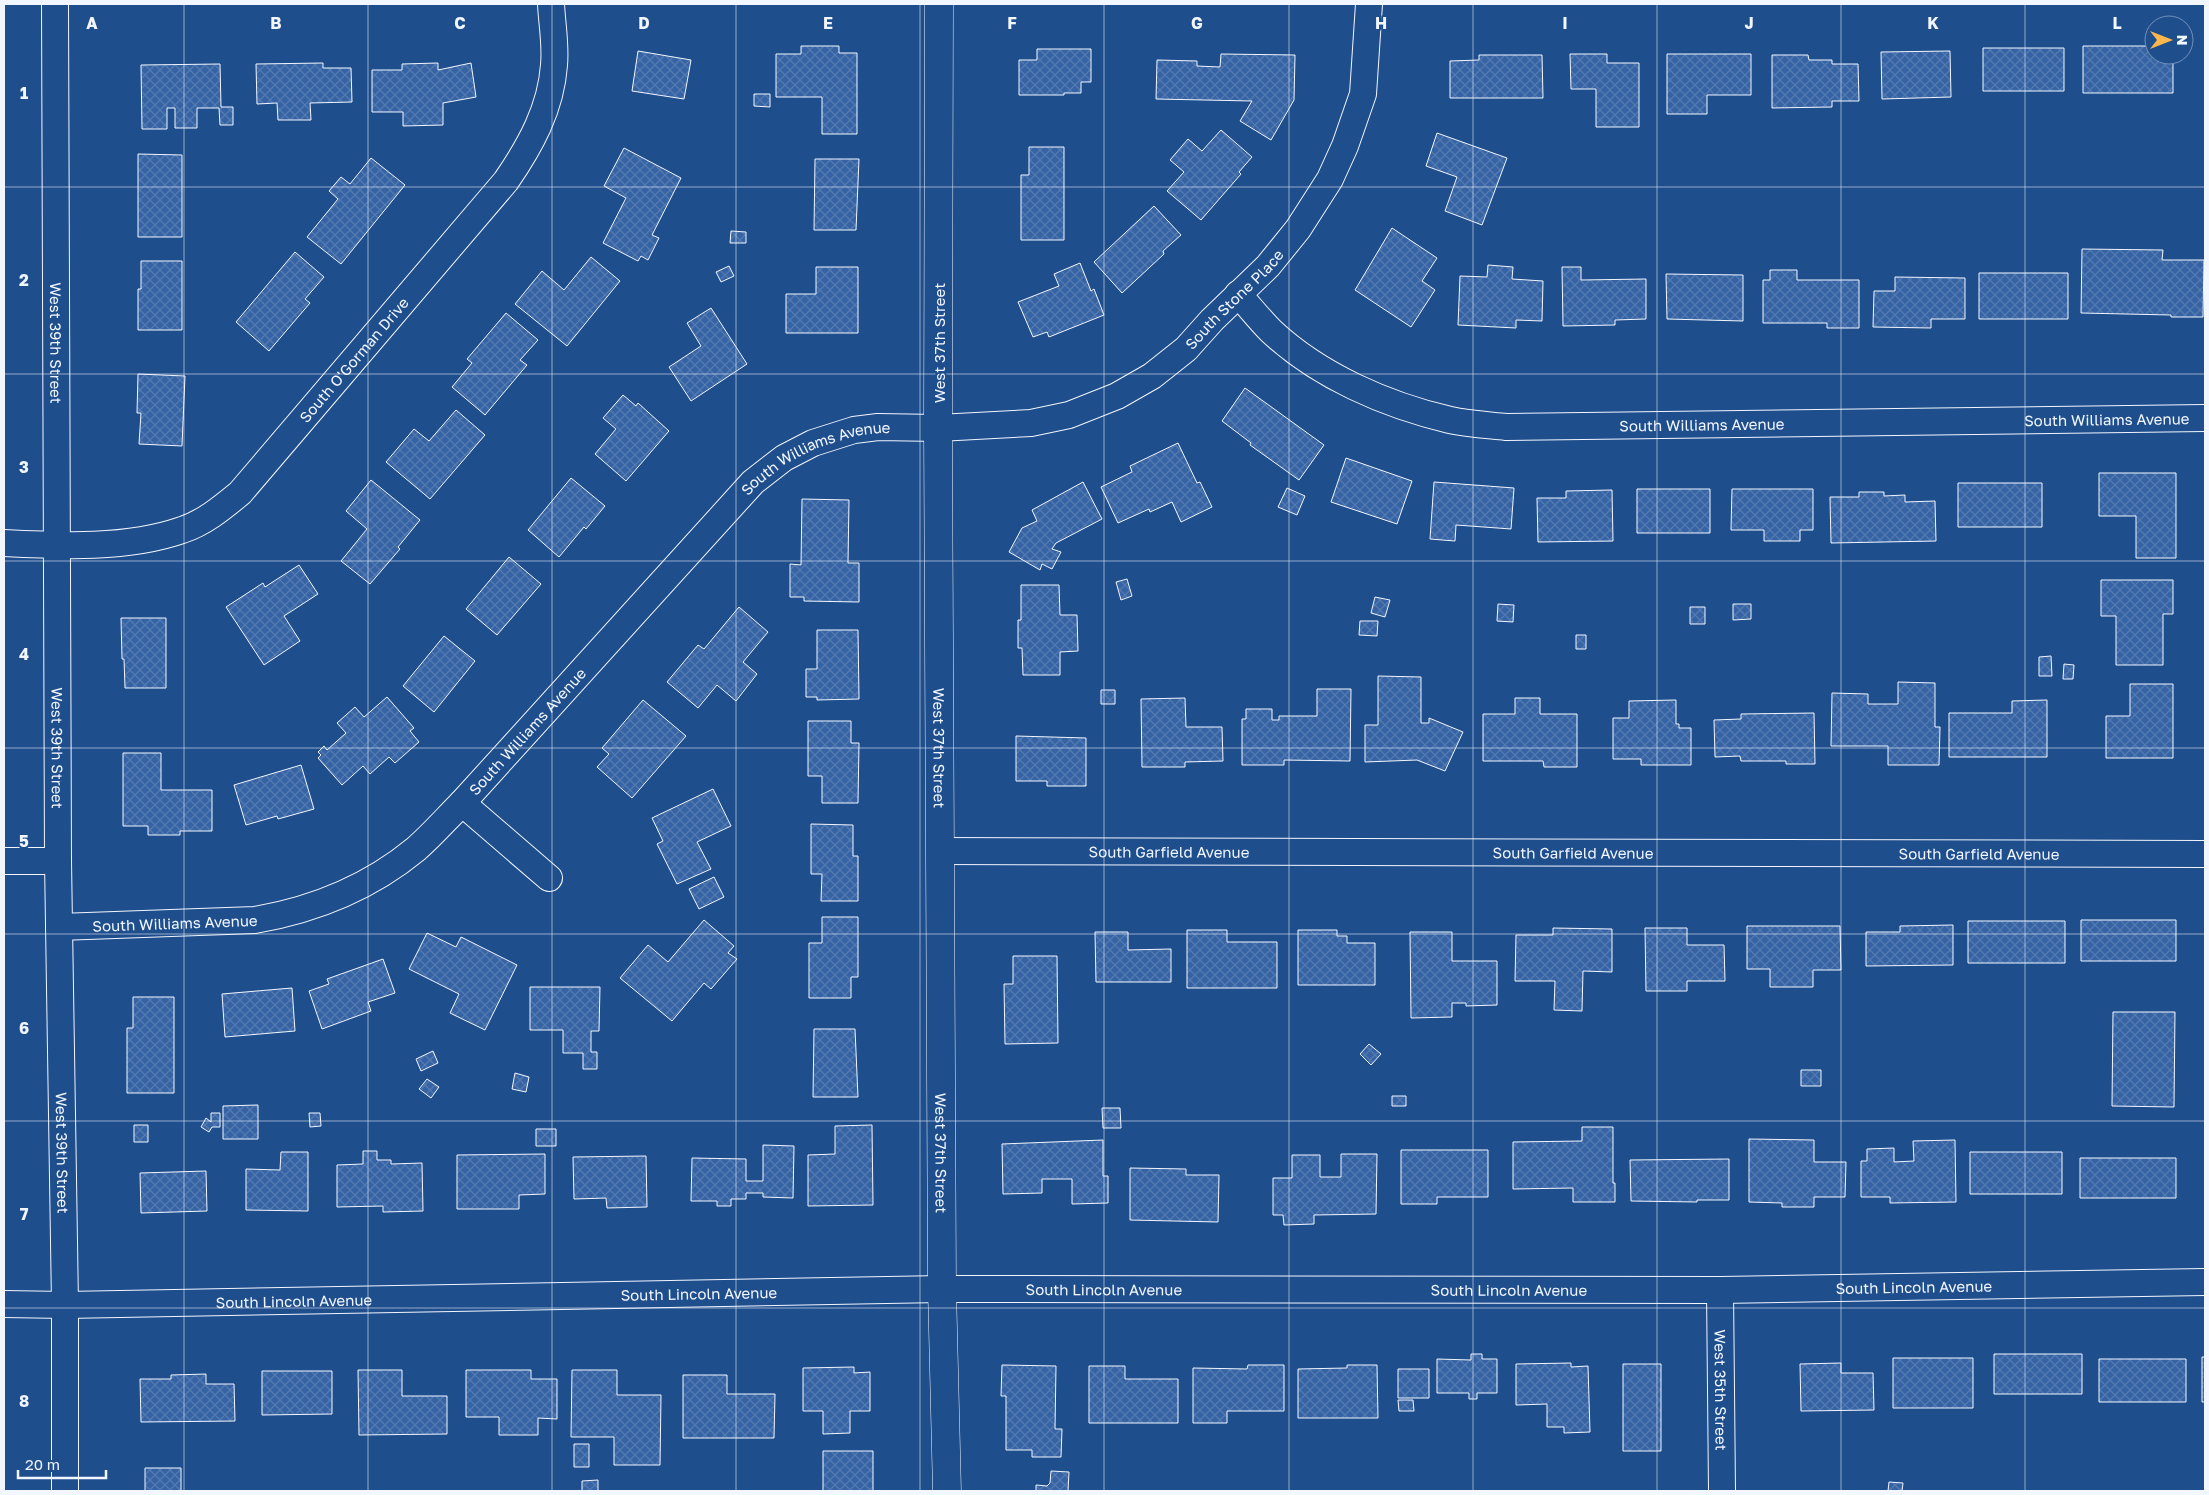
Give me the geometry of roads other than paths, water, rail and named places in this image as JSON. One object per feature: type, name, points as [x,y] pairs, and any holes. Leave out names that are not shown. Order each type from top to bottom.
[{"type":"street","name":"West 39th Street","points":[[56,4],[58,861],[65,1305],[65,1491]]},
{"type":"street","name":"South O'Gorman Drive","points":[[4,542],[57,546],[145,540],[184,530],[215,513],[240,494],[506,181],[524,155],[542,120],[551,90],[554,66],[551,4]]},
{"type":"street","name":"West 37th Street","points":[[939,4],[938,428],[942,1290],[946,1491]]},
{"type":"street","name":"South Stone Place","points":[[938,428],[1030,423],[1069,415],[1118,396],[1152,376],[1186,349],[1238,294],[1268,266],[1298,229],[1330,179],[1345,146],[1363,94],[1369,4]]},
{"type":"street","name":"South Williams Avenue","points":[[1238,294],[1271,331],[1302,355],[1350,385],[1398,405],[1450,420],[1478,424],[1506,427],[2205,418]]},
{"type":"street","name":"South Williams Avenue","points":[[59,927],[255,920],[287,914],[325,901],[368,882],[416,849],[462,803],[754,482],[784,458],[813,442],[854,430],[878,427],[938,428]]},
{"type":"street","points":[[462,803],[549,878]]},
{"type":"street","name":"South Garfield Avenue","points":[[941,851],[2205,854]]},
{"type":"street","points":[[4,861],[58,861]]},
{"type":"street","name":"South Lincoln Avenue","points":[[4,1304],[65,1305],[942,1290],[1720,1290],[2205,1282]]},
{"type":"street","name":"West 35th Street","points":[[1720,1290],[1722,1491]]}]
